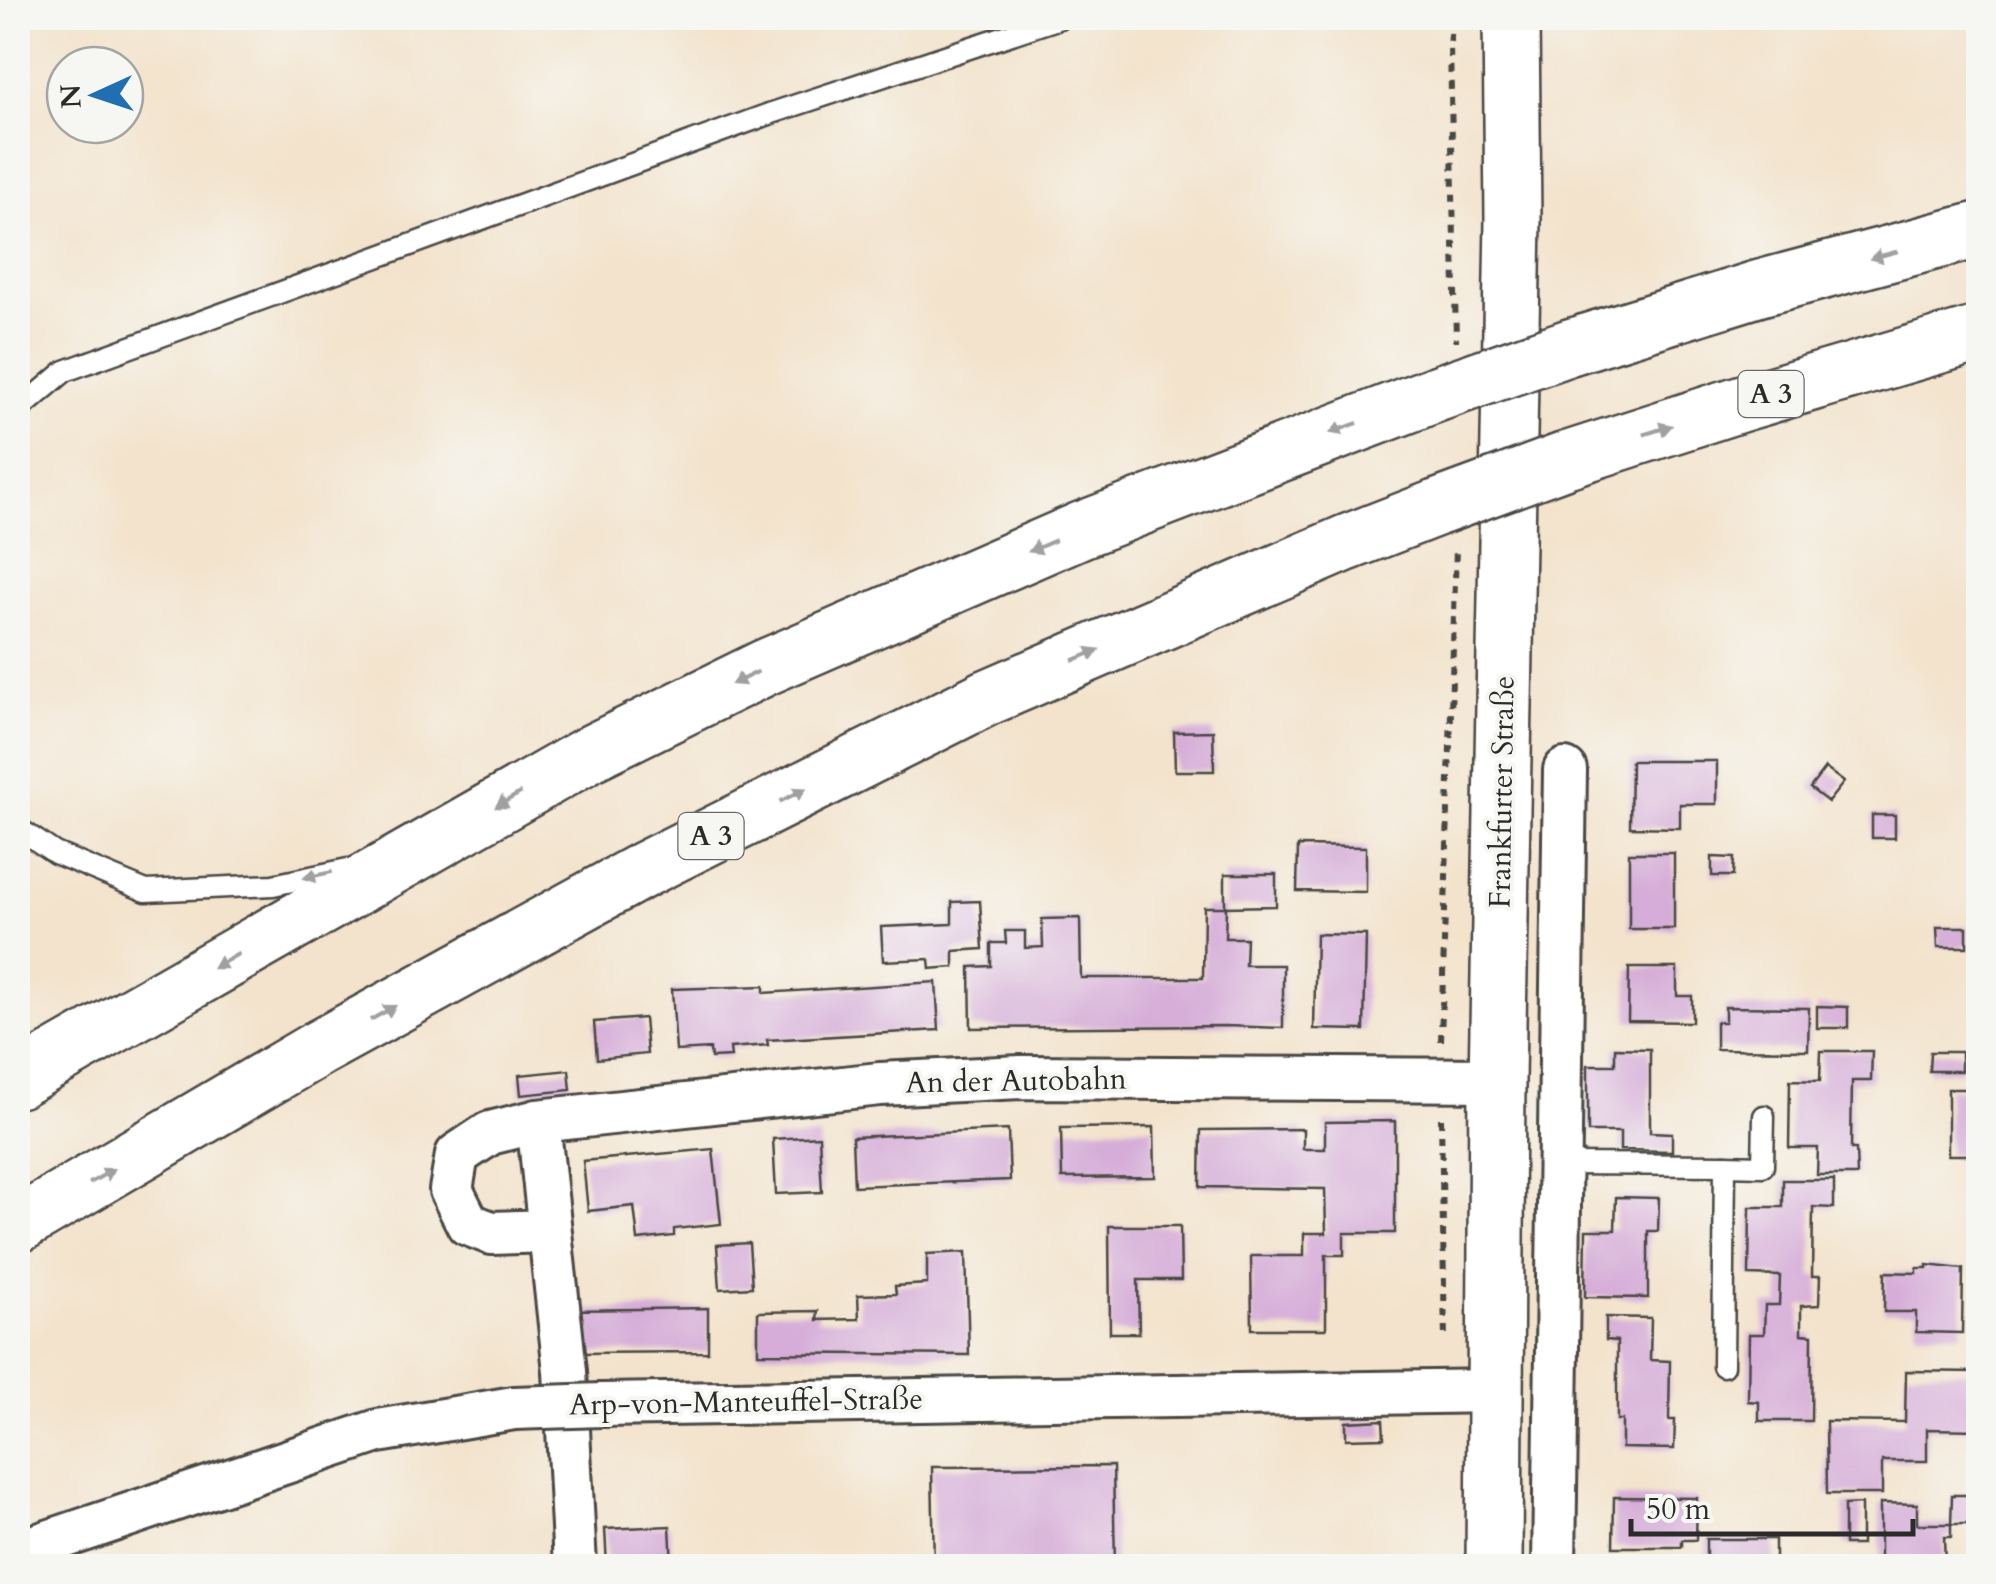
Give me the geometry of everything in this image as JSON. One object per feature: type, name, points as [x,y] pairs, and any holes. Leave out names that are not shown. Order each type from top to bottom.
[{"type":"main road","name":"Frankfurter Straße","points":[[1494,1566],[1471,1391],[1497,1080],[1513,220],[1511,18]]},
{"type":"main road","points":[[18,1080],[593,752],[942,588],[1221,474],[1570,347],[1724,299],[1978,230]]},
{"type":"main road","name":"A 3","points":[[18,1225],[317,1049],[645,869],[986,698],[1346,543],[1446,526],[1566,460],[1978,334]]},
{"type":"street","name":"Frankfurter Straße","points":[[1554,1566],[1565,770]]},
{"type":"street","name":"An der Autobahn","points":[[549,1232],[491,1233],[468,1224],[451,1190],[458,1155],[490,1133],[538,1122],[880,1084],[1021,1077],[1497,1080]]},
{"type":"street","points":[[538,1122],[565,1371],[575,1566]]},
{"type":"street","name":"Arp-von-Manteuffel-Straße","points":[[18,1552],[378,1431],[514,1408],[1471,1391]]},
{"type":"lane","points":[[18,412],[65,371],[772,112],[1053,19]]},
{"type":"lane","points":[[18,828],[55,853],[146,892],[272,885],[413,854]]},
{"type":"lane","points":[[1561,1164],[1763,1166],[1764,1116]]},
{"type":"lane","points":[[1723,1366],[1725,1165]]},
{"type":"path","points":[[1452,18],[1456,345]]},
{"type":"path","points":[[1446,526],[1440,1080],[1471,1391]]},
{"type":"building","points":[[1213,731],[1214,771],[1175,771],[1174,732]]},
{"type":"building","points":[[1631,761],[1717,761],[1717,804],[1680,804],[1680,828],[1630,827]]},
{"type":"building","points":[[1825,768],[1844,782],[1828,802],[1810,788]]},
{"type":"building","points":[[1872,815],[1895,815],[1895,838],[1872,838]]},
{"type":"building","points":[[1298,846],[1366,847],[1366,892],[1297,891]]},
{"type":"building","points":[[1629,853],[1674,853],[1674,929],[1629,929]]},
{"type":"building","points":[[1712,857],[1734,858],[1733,876],[1712,876]]},
{"type":"building","points":[[1225,874],[1276,874],[1276,906],[1225,907]]},
{"type":"building","points":[[980,901],[983,949],[954,951],[954,967],[930,969],[929,959],[883,961],[881,927],[952,924],[952,902]]},
{"type":"building","points":[[1204,907],[1226,907],[1225,938],[1246,938],[1245,965],[1283,965],[1283,1028],[971,1028],[970,967],[991,966],[991,943],[1006,943],[1005,931],[1025,931],[1025,948],[1043,947],[1042,919],[1080,918],[1081,978],[1203,978]]},
{"type":"building","points":[[1937,927],[1967,927],[1967,947],[1938,947]]},
{"type":"building","points":[[1316,934],[1366,935],[1364,1030],[1314,1029]]},
{"type":"building","points":[[1629,968],[1677,968],[1677,996],[1692,996],[1692,1022],[1628,1021]]},
{"type":"building","points":[[936,982],[939,1030],[767,1040],[768,1045],[730,1048],[731,1057],[711,1058],[710,1049],[676,1051],[672,989],[764,986],[764,993]]},
{"type":"building","points":[[1817,1006],[1848,1007],[1848,1028],[1817,1028]]},
{"type":"building","points":[[1725,1007],[1809,1008],[1808,1050],[1716,1049],[1716,1022],[1725,1022]]},
{"type":"building","points":[[644,1018],[647,1054],[597,1059],[594,1022]]},
{"type":"building","points":[[1615,1048],[1650,1049],[1650,1132],[1672,1133],[1672,1151],[1620,1150],[1620,1132],[1588,1132],[1588,1065],[1615,1065]]},
{"type":"building","points":[[1821,1051],[1872,1051],[1871,1081],[1852,1081],[1851,1149],[1856,1149],[1857,1175],[1817,1175],[1818,1148],[1789,1148],[1790,1080],[1820,1081]]},
{"type":"building","points":[[1930,1052],[1961,1052],[1961,1071],[1929,1071]]},
{"type":"building","points":[[569,1070],[571,1090],[521,1095],[519,1075]]},
{"type":"building","points":[[1978,1087],[1978,1155],[1948,1155],[1948,1089]]},
{"type":"building","points":[[1395,1121],[1395,1233],[1344,1233],[1344,1255],[1326,1255],[1326,1329],[1252,1329],[1251,1256],[1304,1256],[1304,1233],[1326,1233],[1325,1189],[1200,1187],[1201,1130],[1303,1129],[1303,1149],[1325,1149],[1325,1122]]},
{"type":"building","points":[[1154,1127],[1155,1177],[1062,1178],[1061,1128]]},
{"type":"building","points":[[1008,1130],[1010,1180],[854,1186],[852,1137]]},
{"type":"building","points":[[819,1136],[822,1192],[776,1194],[773,1139]]},
{"type":"building","points":[[713,1149],[721,1224],[674,1229],[674,1236],[638,1240],[634,1206],[588,1211],[583,1161]]},
{"type":"building","points":[[1783,1180],[1834,1180],[1834,1208],[1813,1207],[1812,1276],[1820,1276],[1819,1305],[1801,1306],[1801,1334],[1812,1335],[1811,1421],[1759,1421],[1759,1402],[1748,1401],[1749,1334],[1764,1334],[1765,1305],[1779,1305],[1780,1276],[1749,1275],[1750,1207],[1783,1207]]},
{"type":"building","points":[[1616,1197],[1659,1198],[1658,1231],[1648,1231],[1648,1298],[1585,1297],[1586,1230],[1615,1230]]},
{"type":"building","points":[[1109,1226],[1180,1226],[1181,1280],[1138,1280],[1139,1333],[1110,1333]]},
{"type":"building","points":[[749,1243],[752,1287],[720,1289],[717,1245]]},
{"type":"building","points":[[966,1252],[969,1355],[758,1353],[758,1312],[818,1311],[817,1320],[859,1319],[858,1295],[896,1294],[895,1286],[927,1284],[927,1254]]},
{"type":"building","points":[[1927,1265],[1963,1269],[1962,1333],[1916,1332],[1916,1312],[1884,1312],[1885,1272],[1917,1273],[1917,1268]]},
{"type":"building","points":[[708,1308],[708,1352],[575,1353],[570,1310]]},
{"type":"building","points":[[1606,1317],[1651,1318],[1650,1360],[1670,1361],[1669,1420],[1675,1420],[1674,1449],[1622,1448],[1622,1420],[1617,1420],[1617,1341],[1606,1340]]},
{"type":"building","points":[[1906,1371],[1978,1372],[1978,1430],[1927,1429],[1927,1461],[1882,1461],[1882,1494],[1827,1494],[1826,1421],[1905,1422]]},
{"type":"building","points":[[1383,1420],[1384,1438],[1346,1439],[1346,1422]]},
{"type":"building","points":[[1113,1466],[1115,1566],[934,1566],[932,1467]]},
{"type":"building","points":[[1952,1495],[1978,1495],[1978,1524],[1951,1524]]},
{"type":"building","points":[[1614,1497],[1697,1498],[1696,1540],[1682,1540],[1682,1547],[1613,1547]]},
{"type":"building","points":[[1880,1503],[1917,1504],[1917,1524],[1951,1524],[1951,1537],[1944,1537],[1945,1566],[1880,1566]]},
{"type":"building","points":[[1861,1504],[1861,1545],[1844,1545],[1844,1505]]},
{"type":"building","points":[[670,1526],[672,1566],[607,1566],[605,1529]]},
{"type":"building","points":[[1706,1539],[1775,1539],[1775,1566],[1706,1566]]}]
